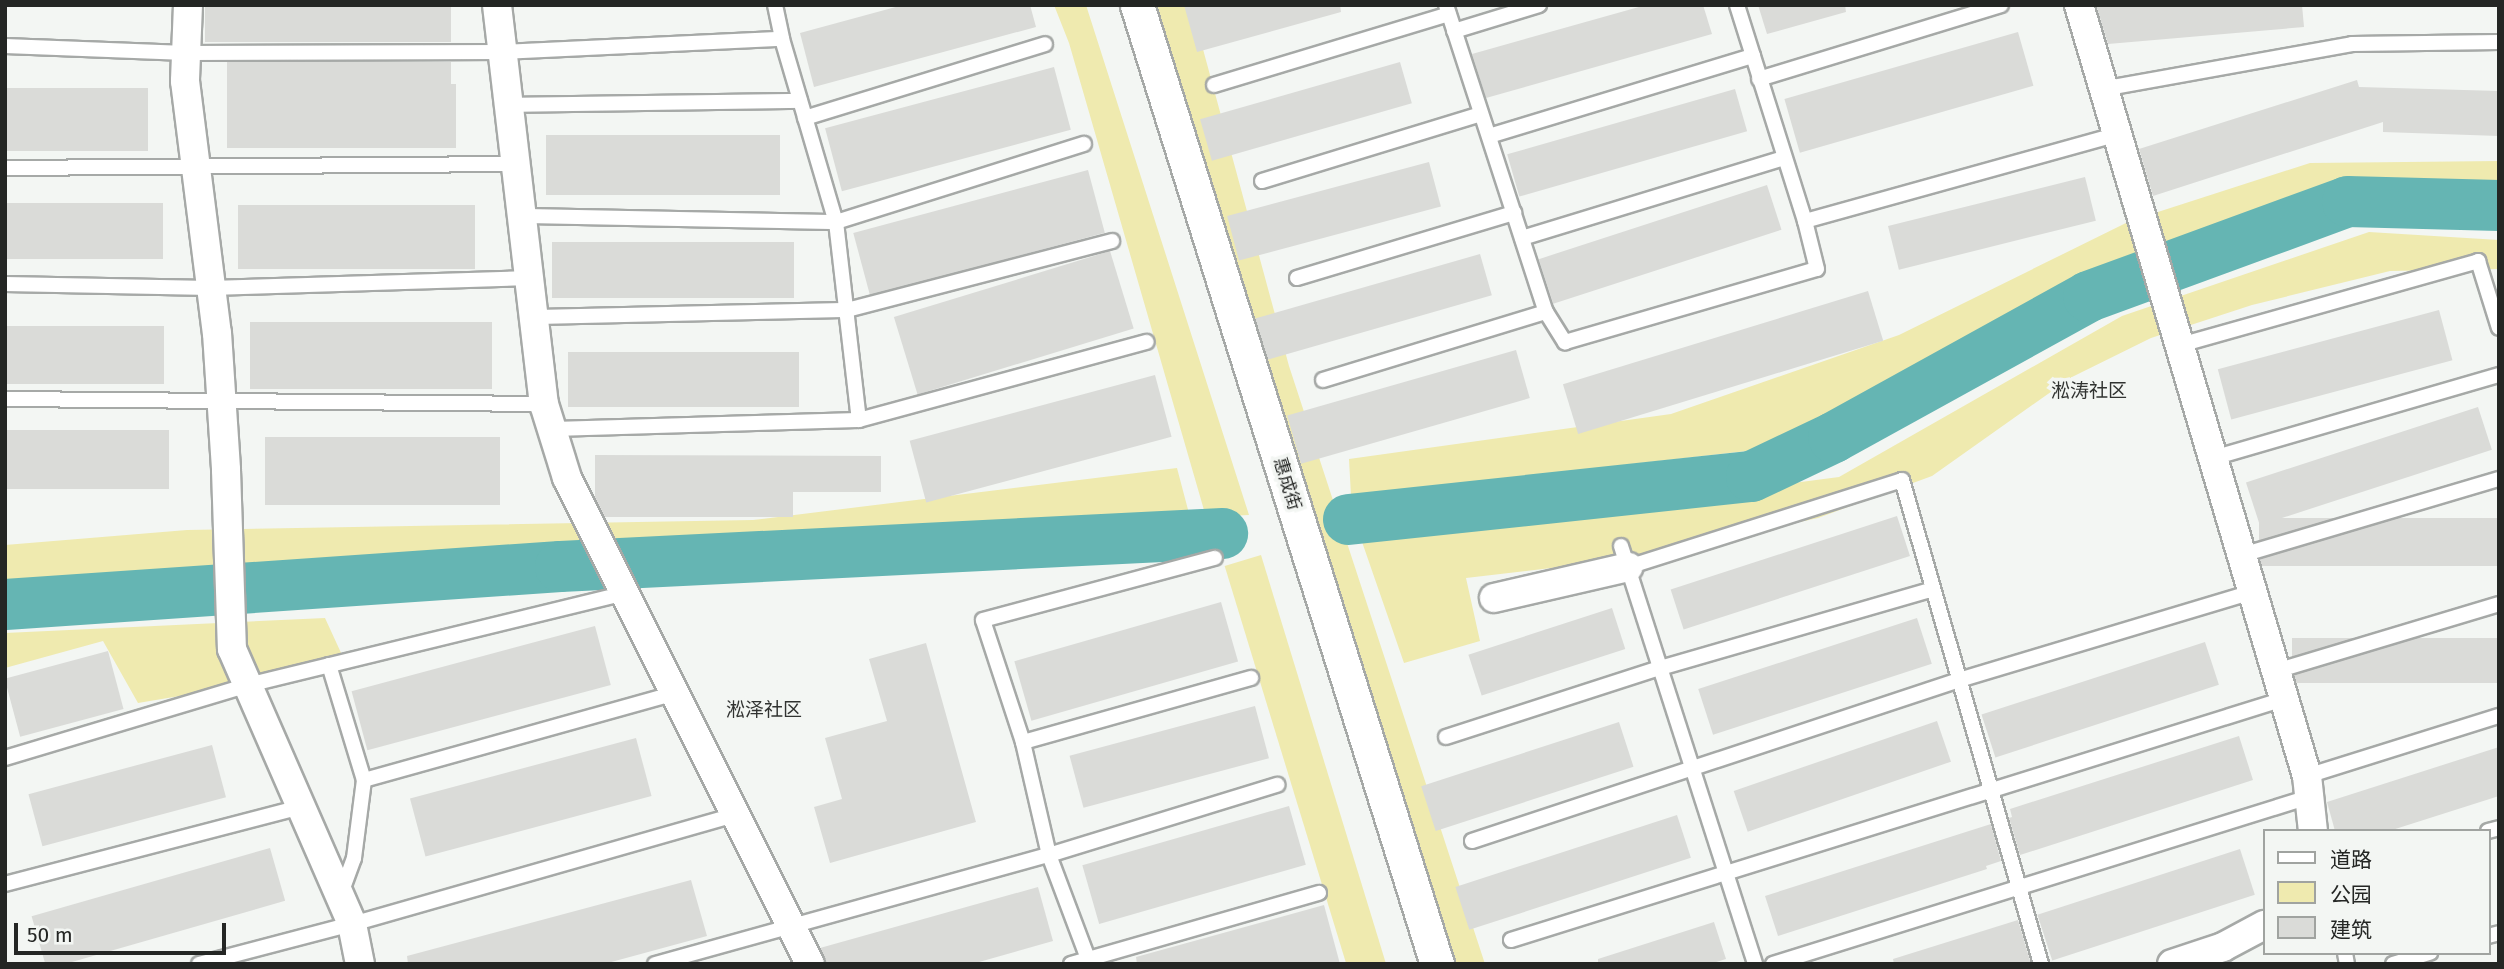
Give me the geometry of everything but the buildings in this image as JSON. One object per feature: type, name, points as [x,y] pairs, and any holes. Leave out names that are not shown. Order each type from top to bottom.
[{"type":"street","points":[[188,5],[185,81],[222,400],[232,649],[352,924],[360,964]]},
{"type":"street","points":[[497,5],[533,317],[548,417],[567,478],[810,964]]},
{"type":"street","name":"惠成街","points":[[1136,5],[1437,964]]},
{"type":"street","points":[[2079,5],[2309,786],[2313,829]]},
{"type":"street","points":[[1494,598],[1625,557]]},
{"type":"street","points":[[2172,964],[2223,947],[2262,926]]},
{"type":"lane","points":[[775,5],[782,39],[836,222],[859,420]]},
{"type":"lane","points":[[1454,31],[1539,5]]},
{"type":"lane","points":[[1214,85],[1448,9],[1546,312],[1565,342],[1816,269],[1805,221],[1737,5]]},
{"type":"lane","points":[[1759,79],[2001,5]]},
{"type":"lane","points":[[5,46],[186,52],[503,52],[782,39]]},
{"type":"lane","points":[[2102,89],[2352,44],[2499,42]]},
{"type":"lane","points":[[805,118],[1045,44]]},
{"type":"lane","points":[[1489,136],[1753,56]]},
{"type":"lane","points":[[509,105],[800,101]]},
{"type":"lane","points":[[1262,181],[1481,114]]},
{"type":"lane","points":[[1805,221],[2116,135]]},
{"type":"lane","points":[[521,216],[836,222],[1084,144]]},
{"type":"lane","points":[[1522,238],[1783,158]]},
{"type":"lane","points":[[5,168],[515,164]]},
{"type":"lane","points":[[1297,278],[1514,213]]},
{"type":"lane","points":[[533,317],[847,310],[1112,241]]},
{"type":"lane","points":[[2180,345],[2478,261],[2499,327]]},
{"type":"lane","points":[[5,284],[211,288],[529,278]]},
{"type":"lane","points":[[1323,380],[1546,312]]},
{"type":"lane","points":[[5,399],[222,400],[548,417],[859,420],[1147,342]]},
{"type":"lane","points":[[2213,458],[2499,375]]},
{"type":"lane","points":[[2242,555],[2499,479]]},
{"type":"lane","points":[[1755,964],[1625,557],[1902,480],[2041,964]]},
{"type":"lane","points":[[1089,961],[1049,855],[1023,742],[983,620],[1215,558]]},
{"type":"lane","points":[[1446,737],[1660,668],[1933,589]]},
{"type":"lane","points":[[1472,841],[1692,766],[1959,680],[2253,592]]},
{"type":"lane","points":[[5,758],[248,685],[624,593]]},
{"type":"lane","points":[[2276,671],[2499,604]]},
{"type":"lane","points":[[329,665],[364,780],[354,858],[340,896]]},
{"type":"lane","points":[[1023,742],[1251,678]]},
{"type":"lane","points":[[364,780],[675,694]]},
{"type":"lane","points":[[1511,940],[2284,699]]},
{"type":"lane","points":[[1773,964],[2019,886],[2309,786],[2499,716]]},
{"type":"lane","points":[[655,964],[1049,855],[1277,785]]},
{"type":"lane","points":[[5,884],[301,807]]},
{"type":"lane","points":[[200,964],[352,924],[735,815]]},
{"type":"lane","points":[[1071,964],[1319,893]]},
{"type":"lane","points":[[2393,964],[2423,955]]},
{"type":"green space","points":[[1054,5],[1086,5],[1249,515],[1206,517],[1069,43]]},
{"type":"green space","points":[[1152,5],[1191,5],[1289,366],[1485,964],[1451,964]]},
{"type":"green space","points":[[2499,161],[2499,192],[2356,188],[2113,268],[1809,444],[1351,496],[1349,459],[1671,414],[1899,335],[2130,221],[2310,163]]},
{"type":"green space","points":[[2369,232],[2499,240],[2499,269],[2390,271],[2252,305],[2151,338],[2072,377],[1932,476],[1818,518],[1635,558],[1466,578],[1480,641],[1404,663],[1361,539],[1839,477],[2122,316]]},
{"type":"green space","points":[[1177,468],[1191,521],[505,564],[5,603],[5,545],[187,530],[753,520]]},
{"type":"green space","points":[[1261,555],[1386,963],[1346,964],[1225,566]]},
{"type":"green space","points":[[325,618],[348,668],[138,703],[103,641],[5,668],[5,633]]},
{"type":"waterway","points":[[1348,519],[1751,476],[1833,437],[2088,296],[2347,201],[2499,205]]},
{"type":"waterway","points":[[5,604],[560,566],[1222,533]]},
{"type":"district","name":"淞涛社区","points":[[2089,391]]},
{"type":"district","name":"淞泽社区","points":[[764,710]]}]
